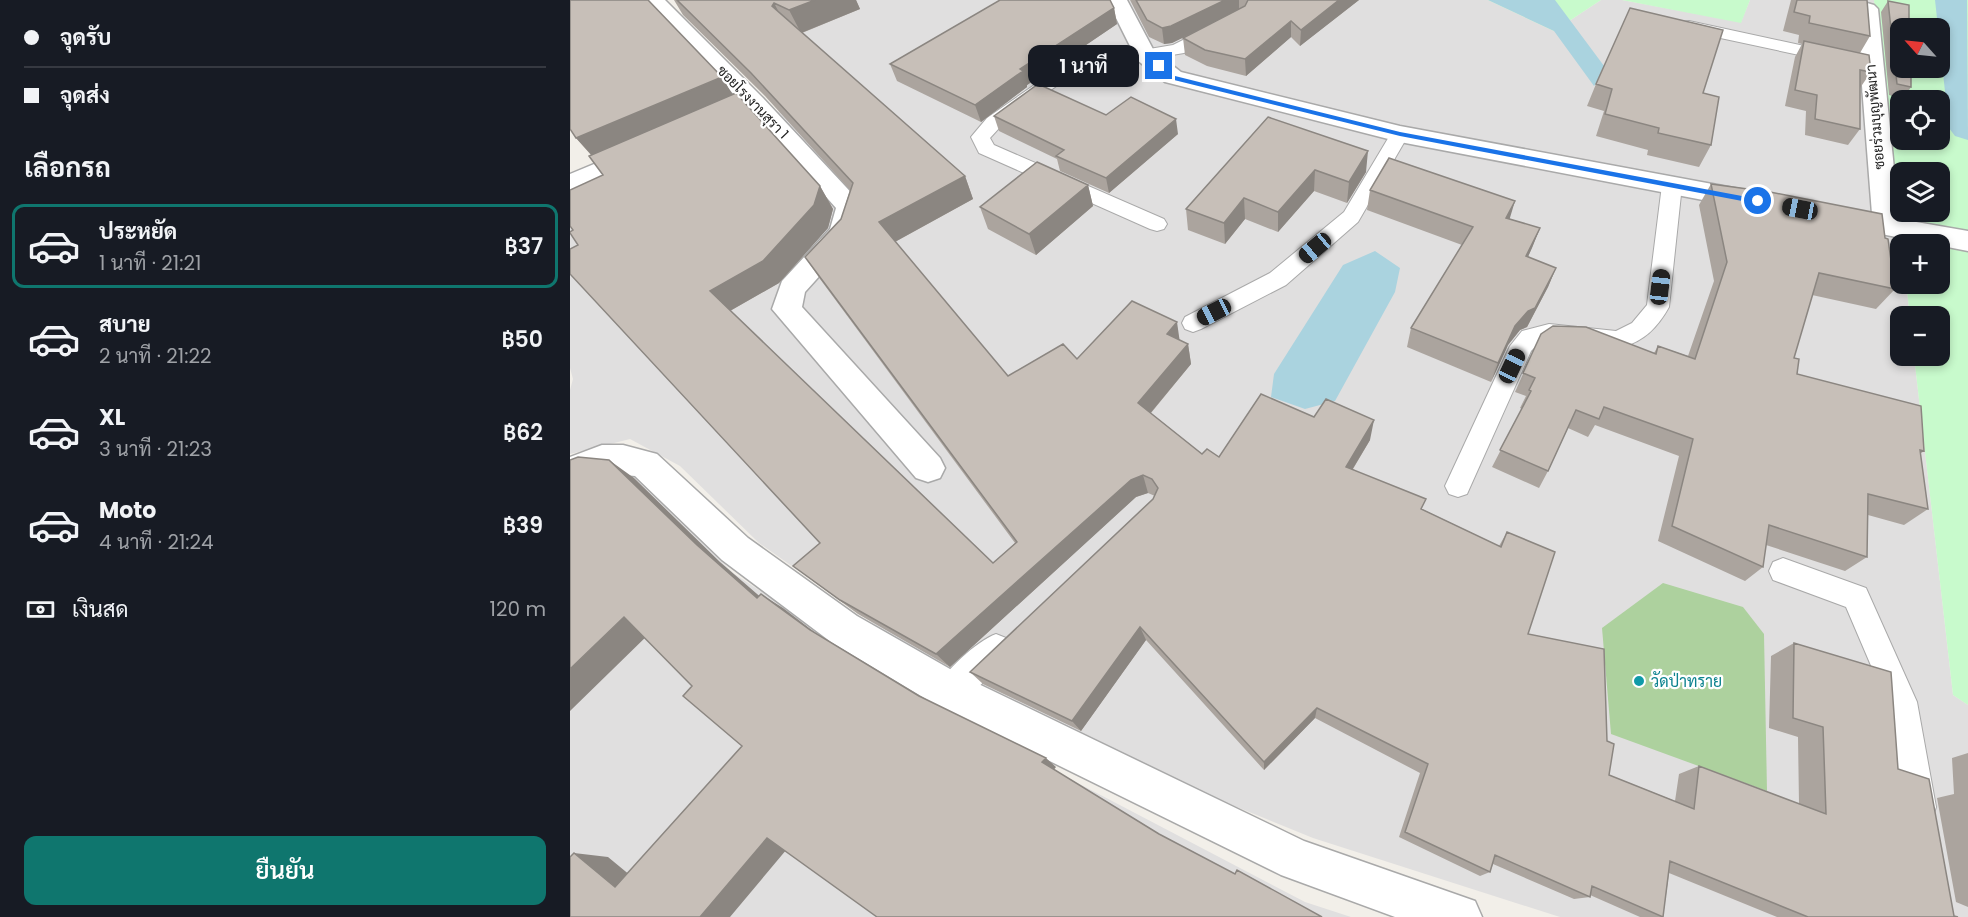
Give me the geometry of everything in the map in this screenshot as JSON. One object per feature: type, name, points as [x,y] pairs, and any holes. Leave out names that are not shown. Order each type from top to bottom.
[{"type":"street","points":[[1117,0],[1145,56],[1173,77],[1400,134],[1773,204]]},
{"type":"street","name":"ซอยโรงงานสุรา 1","points":[[668,5],[744,107],[849,207],[842,233],[792,288],[787,309],[928,468]]},
{"type":"street","name":"ซอยร่วมบุญพัฒนา","points":[[1859,5],[1860,63],[1886,225]]},
{"type":"street","points":[[578,180],[660,144]]},
{"type":"street","points":[[1818,213],[1968,241]]},
{"type":"street","points":[[570,472],[602,459],[623,459],[645,464],[735,549],[844,629],[950,691],[1296,860],[1459,917]]},
{"type":"lane","points":[[1157,224],[986,149],[980,137],[993,122],[1072,67],[1178,49],[1228,22]]},
{"type":"lane","points":[[1675,23],[1860,63]]},
{"type":"lane","points":[[1193,323],[1278,279],[1351,217],[1400,134]]},
{"type":"lane","points":[[570,202],[578,180]]},
{"type":"lane","points":[[1458,486],[1522,346],[1530,337],[1549,333],[1619,340],[1640,329],[1658,307],[1672,185]]},
{"type":"lane","points":[[1783,571],[1856,597],[1902,702],[1925,838]]},
{"type":"lane","points":[[950,691],[1019,627]]},
{"type":"shaded area","points":[[675,0],[1488,0],[1554,31],[1601,0],[1622,0],[1741,22],[1750,0],[1874,0],[1893,162],[1890,162],[1890,222],[1899,222],[1901,234],[1890,234],[1890,294],[1907,294],[1909,306],[1890,306],[1890,366],[1915,366],[1953,695],[1968,705],[1968,917],[1560,917],[1313,838],[1084,745],[878,627],[759,543],[680,466],[630,439],[570,454],[570,390],[573,379],[570,368],[570,205],[784,109]]},
{"type":"shaded area","points":[[609,471],[637,478],[733,573],[944,713],[1305,902],[1351,917],[570,917],[570,486]]},
{"type":"green space","points":[[1488,0],[1601,0],[1554,31]]},
{"type":"green space","points":[[1622,0],[1750,0],[1741,23]]},
{"type":"green space","points":[[1874,0],[1968,0],[1968,705],[1953,695],[1915,366],[1950,366],[1950,306],[1909,306],[1907,294],[1950,294],[1950,234],[1901,234],[1899,222],[1950,222],[1950,162],[1893,162],[1891,150],[1950,150],[1950,90],[1890,90],[1890,139]]},
{"type":"green space","points":[[1663,583],[1743,607],[1764,634],[1767,791],[1611,734],[1602,628]]},
{"type":"water","points":[[1488,0],[1555,0],[1607,70],[1594,86],[1554,31]]},
{"type":"water","points":[[1375,251],[1400,268],[1395,292],[1335,401],[1305,409],[1271,397],[1274,374],[1343,265]]},
{"type":"building","points":[[570,0],[648,0],[722,77],[576,138],[570,129]]},
{"type":"building","points":[[677,0],[815,0],[789,10],[774,3],[772,6],[965,176],[879,222],[1008,376],[1063,344],[1077,359],[1132,301],[1177,322],[1167,334],[1188,344],[1138,403],[1202,454],[1207,449],[1219,457],[1261,394],[1314,417],[1326,399],[1374,420],[1346,467],[1426,499],[1421,509],[1501,547],[1507,532],[1555,552],[1528,634],[1604,649],[1607,741],[1614,744],[1609,775],[1694,809],[1699,766],[1826,814],[1823,727],[1793,718],[1794,643],[1891,672],[1898,769],[1929,779],[1954,916],[1958,917],[1808,917],[1670,861],[1663,917],[1592,886],[1590,897],[1495,855],[1490,872],[1405,832],[1428,764],[1317,708],[1264,762],[1140,627],[1072,721],[970,672],[1153,499],[1158,488],[1152,479],[1143,475],[1131,480],[936,654],[840,600],[793,566],[820,543],[570,274],[570,249],[578,245],[570,233],[573,230],[570,226],[570,190],[603,175],[589,156],[736,93],[820,186],[814,205],[763,261],[710,291],[993,563],[1017,542],[805,257],[841,219],[853,183],[751,73]]},
{"type":"building","points":[[1000,0],[1110,0],[1114,8],[1020,69],[1023,71],[975,105],[890,64]]},
{"type":"building","points":[[1136,0],[1225,0],[1171,26],[1162,28],[1147,20]]},
{"type":"building","points":[[1248,0],[1339,0],[1301,30],[1291,21],[1245,59],[1205,50],[1183,38],[1245,6]]},
{"type":"building","points":[[1797,0],[1867,0],[1870,36],[1809,23],[1810,16],[1794,12]]},
{"type":"building","points":[[1888,1],[1909,5],[1909,18],[1890,19]]},
{"type":"building","points":[[1630,8],[1723,30],[1703,93],[1719,97],[1711,145],[1658,133],[1659,128],[1605,114],[1612,89],[1596,84]]},
{"type":"building","points":[[1804,41],[1869,55],[1871,72],[1860,70],[1860,129],[1815,119],[1817,95],[1795,90]]},
{"type":"building","points":[[1896,78],[1911,78],[1911,87],[1897,84]]},
{"type":"building","points":[[1038,84],[1106,115],[1131,97],[1176,119],[1106,178],[1056,156],[1064,150],[994,116]]},
{"type":"building","points":[[1268,117],[1368,151],[1349,182],[1315,170],[1278,212],[1244,198],[1224,223],[1186,209]]},
{"type":"building","points":[[1389,158],[1515,201],[1506,218],[1540,228],[1526,256],[1556,268],[1535,308],[1528,311],[1515,326],[1498,363],[1411,328],[1473,227],[1370,190]]},
{"type":"building","points":[[1037,162],[1088,185],[1029,234],[980,207]]},
{"type":"building","points":[[1711,184],[1770,192],[1882,214],[1885,238],[1888,239],[1890,253],[1890,288],[1819,273],[1794,358],[1799,359],[1797,374],[1921,406],[1924,451],[1920,450],[1928,509],[1868,494],[1867,557],[1769,525],[1763,567],[1672,526],[1693,439],[1604,407],[1599,419],[1576,410],[1548,471],[1500,450],[1531,391],[1529,390],[1535,378],[1523,373],[1541,334],[1553,326],[1586,327],[1656,354],[1658,346],[1695,359],[1727,262]]},
{"type":"building","points":[[578,457],[609,460],[697,545],[757,598],[761,594],[810,630],[919,696],[1046,758],[1042,762],[1159,834],[1235,874],[1237,870],[1322,917],[877,917],[767,838],[700,917],[570,917],[570,857],[574,853],[615,887],[742,746],[683,696],[692,686],[624,617],[570,669],[570,460]]},
{"type":"waterway","points":[[1951,0],[1968,128]]},
{"type":"place","name":"วัดป่าทราย","points":[[1639,681]]},
{"type":"route","points":[[1159,66],[1173,77],[1400,134],[1758,201]]}]
